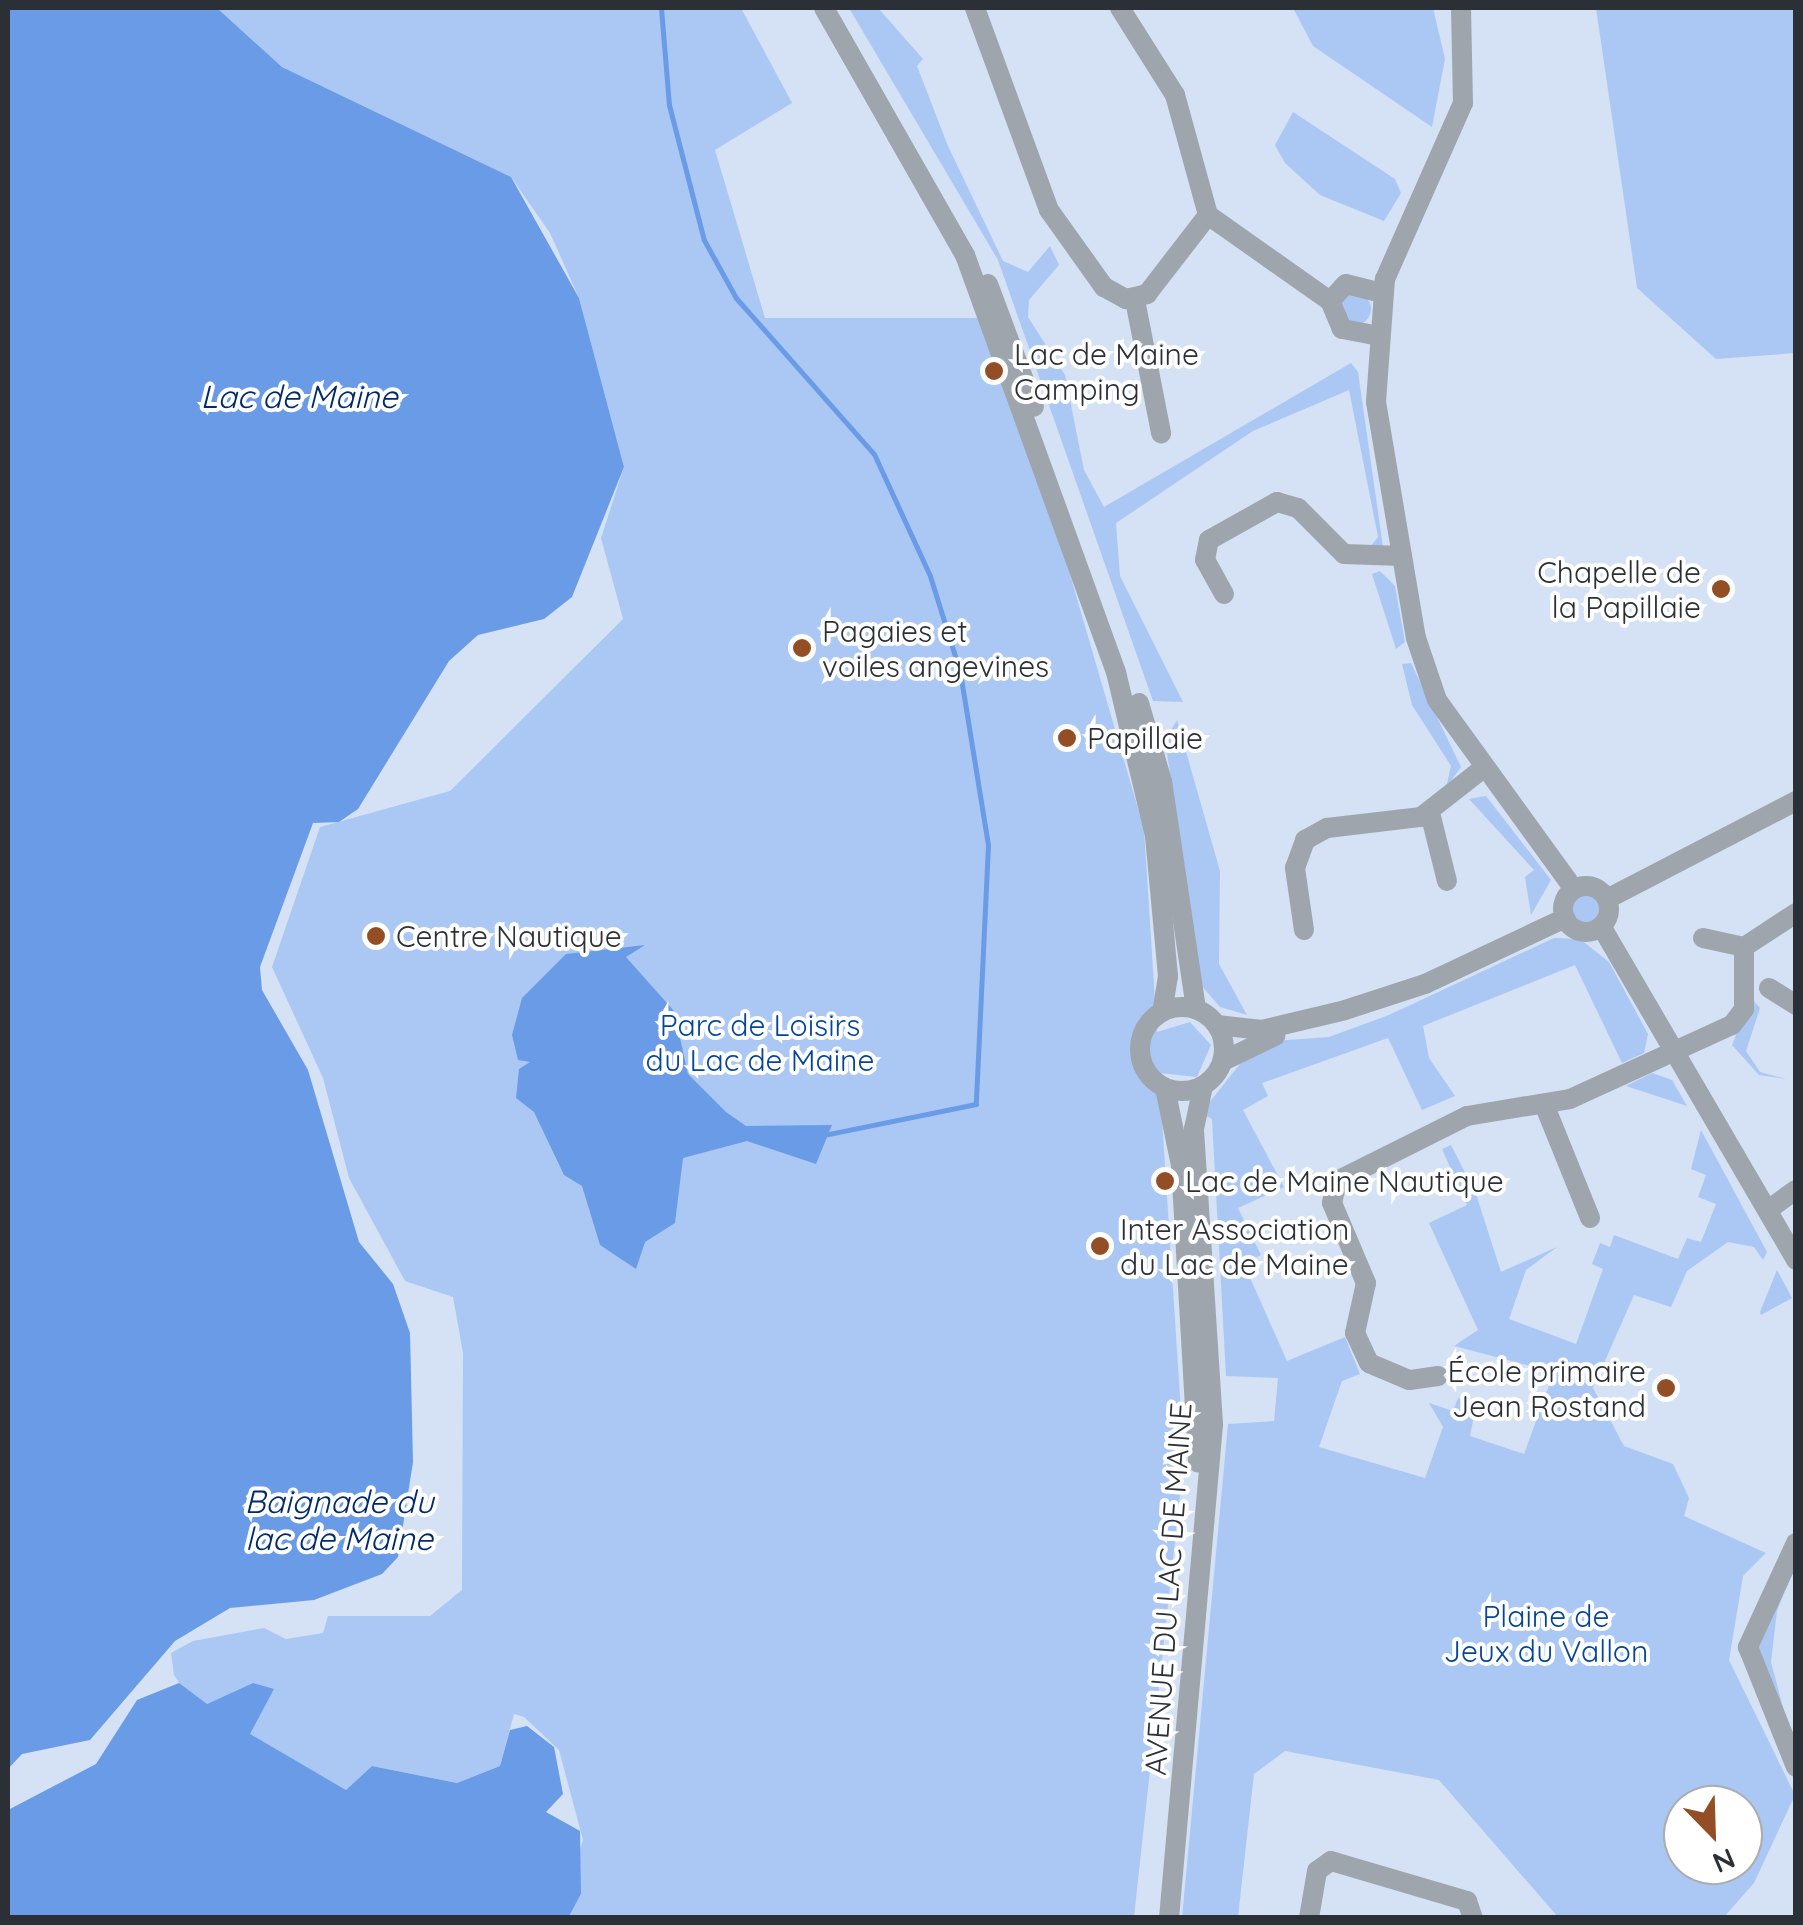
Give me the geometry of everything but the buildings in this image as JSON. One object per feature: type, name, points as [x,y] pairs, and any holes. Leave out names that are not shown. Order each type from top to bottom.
[{"type":"street","points":[[824,8],[965,255],[1116,672],[1155,836],[1168,976],[1162,1012],[1139,1050],[1164,1088],[1202,1086],[1223,1061],[1270,1036],[1369,1015],[1565,918],[1574,889]]},
{"type":"street","points":[[836,8],[955,213],[1004,321],[1153,745],[1196,1009],[1217,1026],[1278,1027],[1425,984]]},
{"type":"street","points":[[974,8],[1057,226],[1096,280],[1135,300]]},
{"type":"street","points":[[1120,8],[1175,96],[1208,216],[1330,301],[1342,329],[1374,335]]},
{"type":"street","points":[[1461,8],[1458,126],[1382,292],[1374,335],[1402,556],[1428,676],[1482,770],[1574,889]]},
{"type":"street","points":[[1135,300],[1208,216]]},
{"type":"street","points":[[1330,301],[1346,284],[1382,292]]},
{"type":"street","points":[[1135,300],[1160,433]]},
{"type":"street","points":[[1224,594],[1205,560],[1208,540],[1277,502],[1298,508],[1344,554],[1402,556]]},
{"type":"street","points":[[1304,930],[1295,861],[1305,840],[1326,828],[1430,813],[1482,770]]},
{"type":"street","points":[[1607,899],[1796,801]]},
{"type":"street","points":[[1430,813],[1448,881]]},
{"type":"street","points":[[1574,889],[1592,886],[1607,899]]},
{"type":"street","points":[[1607,899],[1601,926],[1796,1260]]},
{"type":"street","points":[[1704,938],[1744,947],[1796,913]]},
{"type":"street","points":[[1565,918],[1578,930],[1601,926]]},
{"type":"street","points":[[1438,1376],[1410,1380],[1368,1364],[1355,1333],[1366,1284],[1332,1203],[1334,1186],[1467,1116],[1544,1104],[1740,1017],[1744,947]]},
{"type":"street","points":[[1769,988],[1794,1000]]},
{"type":"street","points":[[1162,1012],[1196,1009]]},
{"type":"street","points":[[1217,1026],[1223,1061]]},
{"type":"street","name":"AVENUE DU LAC DE MAINE","points":[[1169,1918],[1213,1424],[1194,1129],[1202,1086]]},
{"type":"street","name":"AVENUE DU LAC DE MAINE","points":[[1160,1918],[1186,1694],[1198,1445],[1181,1164],[1164,1088]]},
{"type":"street","points":[[1544,1104],[1590,1218]]},
{"type":"street","points":[[1768,1210],[1796,1190]]},
{"type":"street","points":[[1796,1544],[1758,1607],[1748,1654],[1796,1766]]},
{"type":"street","points":[[1309,1918],[1317,1871],[1331,1861],[1467,1901],[1474,1918]]},
{"type":"green space","name":"Parc de Loisirs du Lac de Maine","points":[[217,8],[741,8],[792,103],[715,150],[765,318],[982,318],[1064,554],[1144,829],[1157,1032],[1190,1022],[1211,1045],[1197,1077],[1159,1073],[1184,1458],[1134,1917],[568,1917],[581,1894],[574,1868],[583,1840],[559,1750],[524,1717],[514,1714],[500,1766],[457,1783],[372,1766],[346,1790],[249,1734],[273,1690],[253,1683],[207,1704],[189,1698],[174,1675],[171,1653],[193,1641],[264,1628],[286,1639],[323,1633],[328,1616],[430,1616],[462,1590],[463,1353],[453,1297],[405,1281],[349,1178],[323,1078],[272,967],[320,827],[450,791],[623,619],[601,538],[624,467],[579,298],[550,233],[511,177],[282,67]]},
{"type":"green space","points":[[849,8],[878,8],[923,59],[917,66],[948,146],[1003,261],[1028,272],[1050,246],[1059,265],[1029,300],[1028,317],[1065,375],[1084,470],[1104,507],[1351,363],[1358,372],[1383,547],[1370,547],[1378,537],[1349,390],[1253,431],[1116,523],[1120,576],[1183,702],[1153,701],[998,260]]},
{"type":"green space","points":[[1293,8],[1433,8],[1445,59],[1432,127],[1313,46]]},
{"type":"green space","points":[[1596,8],[1795,8],[1795,353],[1716,359],[1637,288]]},
{"type":"green space","points":[[1293,112],[1395,179],[1401,193],[1384,221],[1320,195],[1285,163],[1275,145]]},
{"type":"green space","points":[[1355,293],[1366,298],[1371,309],[1366,320],[1355,325],[1344,320],[1339,309],[1344,298]]},
{"type":"green space","points":[[1380,571],[1395,586],[1405,642],[1396,649],[1372,574]]},
{"type":"green space","points":[[1411,663],[1461,767],[1446,788],[1451,766],[1412,705],[1402,664]]},
{"type":"green space","points":[[1177,720],[1220,871],[1219,964],[1247,1015],[1220,1007],[1201,985],[1165,739]]},
{"type":"green space","points":[[1486,796],[1551,880],[1531,915],[1525,877],[1534,870],[1469,799]]},
{"type":"green space","points":[[1583,891],[1595,896],[1600,908],[1595,920],[1583,925],[1571,920],[1566,908],[1571,896]]},
{"type":"green space","name":"Plaine de Jeux du Vallon","points":[[1554,938],[1580,939],[1609,962],[1648,1034],[1644,1053],[1622,1063],[1575,965],[1423,1026],[1429,1058],[1455,1096],[1422,1110],[1388,1038],[1262,1083],[1268,1096],[1243,1110],[1284,1187],[1238,1208],[1261,1255],[1244,1264],[1287,1361],[1345,1337],[1360,1374],[1342,1381],[1319,1447],[1425,1478],[1443,1427],[1429,1403],[1453,1411],[1458,1398],[1476,1405],[1470,1436],[1524,1454],[1554,1372],[1454,1346],[1478,1330],[1429,1223],[1467,1205],[1442,1149],[1451,1145],[1476,1194],[1501,1272],[1557,1247],[1526,1270],[1509,1319],[1576,1344],[1603,1269],[1592,1264],[1600,1243],[1610,1247],[1614,1235],[1678,1259],[1687,1238],[1701,1242],[1716,1204],[1698,1197],[1706,1175],[1691,1169],[1701,1130],[1767,1252],[1763,1260],[1754,1247],[1728,1242],[1687,1271],[1671,1307],[1634,1295],[1593,1388],[1624,1446],[1673,1464],[1689,1498],[1684,1516],[1766,1553],[1743,1576],[1729,1660],[1795,1795],[1763,1864],[1763,1785],[1663,1785],[1663,1885],[1752,1885],[1724,1917],[1558,1917],[1439,1780],[1285,1751],[1254,1774],[1238,1917],[1182,1918],[1228,1424],[1274,1421],[1278,1378],[1226,1376],[1212,1119],[1201,1113],[1247,1055],[1273,1041],[1329,1037],[1389,1015]]},
{"type":"green space","points":[[1751,998],[1760,1008],[1746,1051],[1760,1072],[1786,1079],[1759,1075],[1732,1045]]},
{"type":"green space","points":[[1652,1073],[1672,1080],[1687,1106],[1626,1086]]},
{"type":"green space","points":[[1777,1270],[1792,1298],[1761,1315],[1760,1312]]},
{"type":"green space","points":[[1795,1565],[1777,1611],[1771,1662],[1795,1752],[1757,1644]]},
{"type":"water","name":"Lac de Maine","points":[[8,8],[217,8],[282,67],[511,177],[579,298],[624,467],[572,597],[544,619],[478,635],[449,661],[358,809],[339,822],[313,823],[260,967],[262,990],[308,1070],[359,1242],[393,1284],[410,1333],[413,1462],[398,1557],[382,1574],[314,1600],[230,1608],[175,1641],[90,1740],[22,1754],[8,1769]]},
{"type":"water","points":[[645,945],[626,957],[674,1011],[688,1074],[726,1112],[746,1126],[832,1125],[816,1164],[747,1141],[683,1158],[675,1223],[645,1242],[636,1269],[600,1245],[582,1186],[564,1175],[534,1112],[516,1098],[519,1069],[530,1062],[518,1060],[512,1035],[522,998],[566,954]]},
{"type":"water","points":[[179,1683],[207,1704],[253,1683],[274,1689],[250,1734],[346,1790],[372,1766],[457,1783],[500,1766],[510,1730],[527,1726],[554,1747],[563,1794],[546,1812],[580,1831],[581,1894],[568,1918],[8,1917],[8,1810],[96,1764],[137,1700]]},
{"type":"waterway","points":[[661,8],[669,105],[704,240],[736,298],[874,454],[930,576],[960,672],[988,845],[976,1104],[828,1134]]},
{"type":"place","name":"Lac de Maine Camping","points":[[994,371]]},
{"type":"place","name":"Chapelle de la Papillaie","points":[[1721,589]]},
{"type":"place","name":"Pagaies et voiles angevines","points":[[802,648]]},
{"type":"place","name":"Papillaie","points":[[1067,738]]},
{"type":"place","name":"Centre Nautique","points":[[376,936]]},
{"type":"place","name":"Lac de Maine Nautique","points":[[1165,1181]]},
{"type":"place","name":"Inter Association du Lac de Maine","points":[[1100,1246]]},
{"type":"place","name":"École primaire Jean Rostand","points":[[1666,1388]]},
{"type":"water label","name":"Baignade du lac de Maine","points":[[339,1520]]}]
